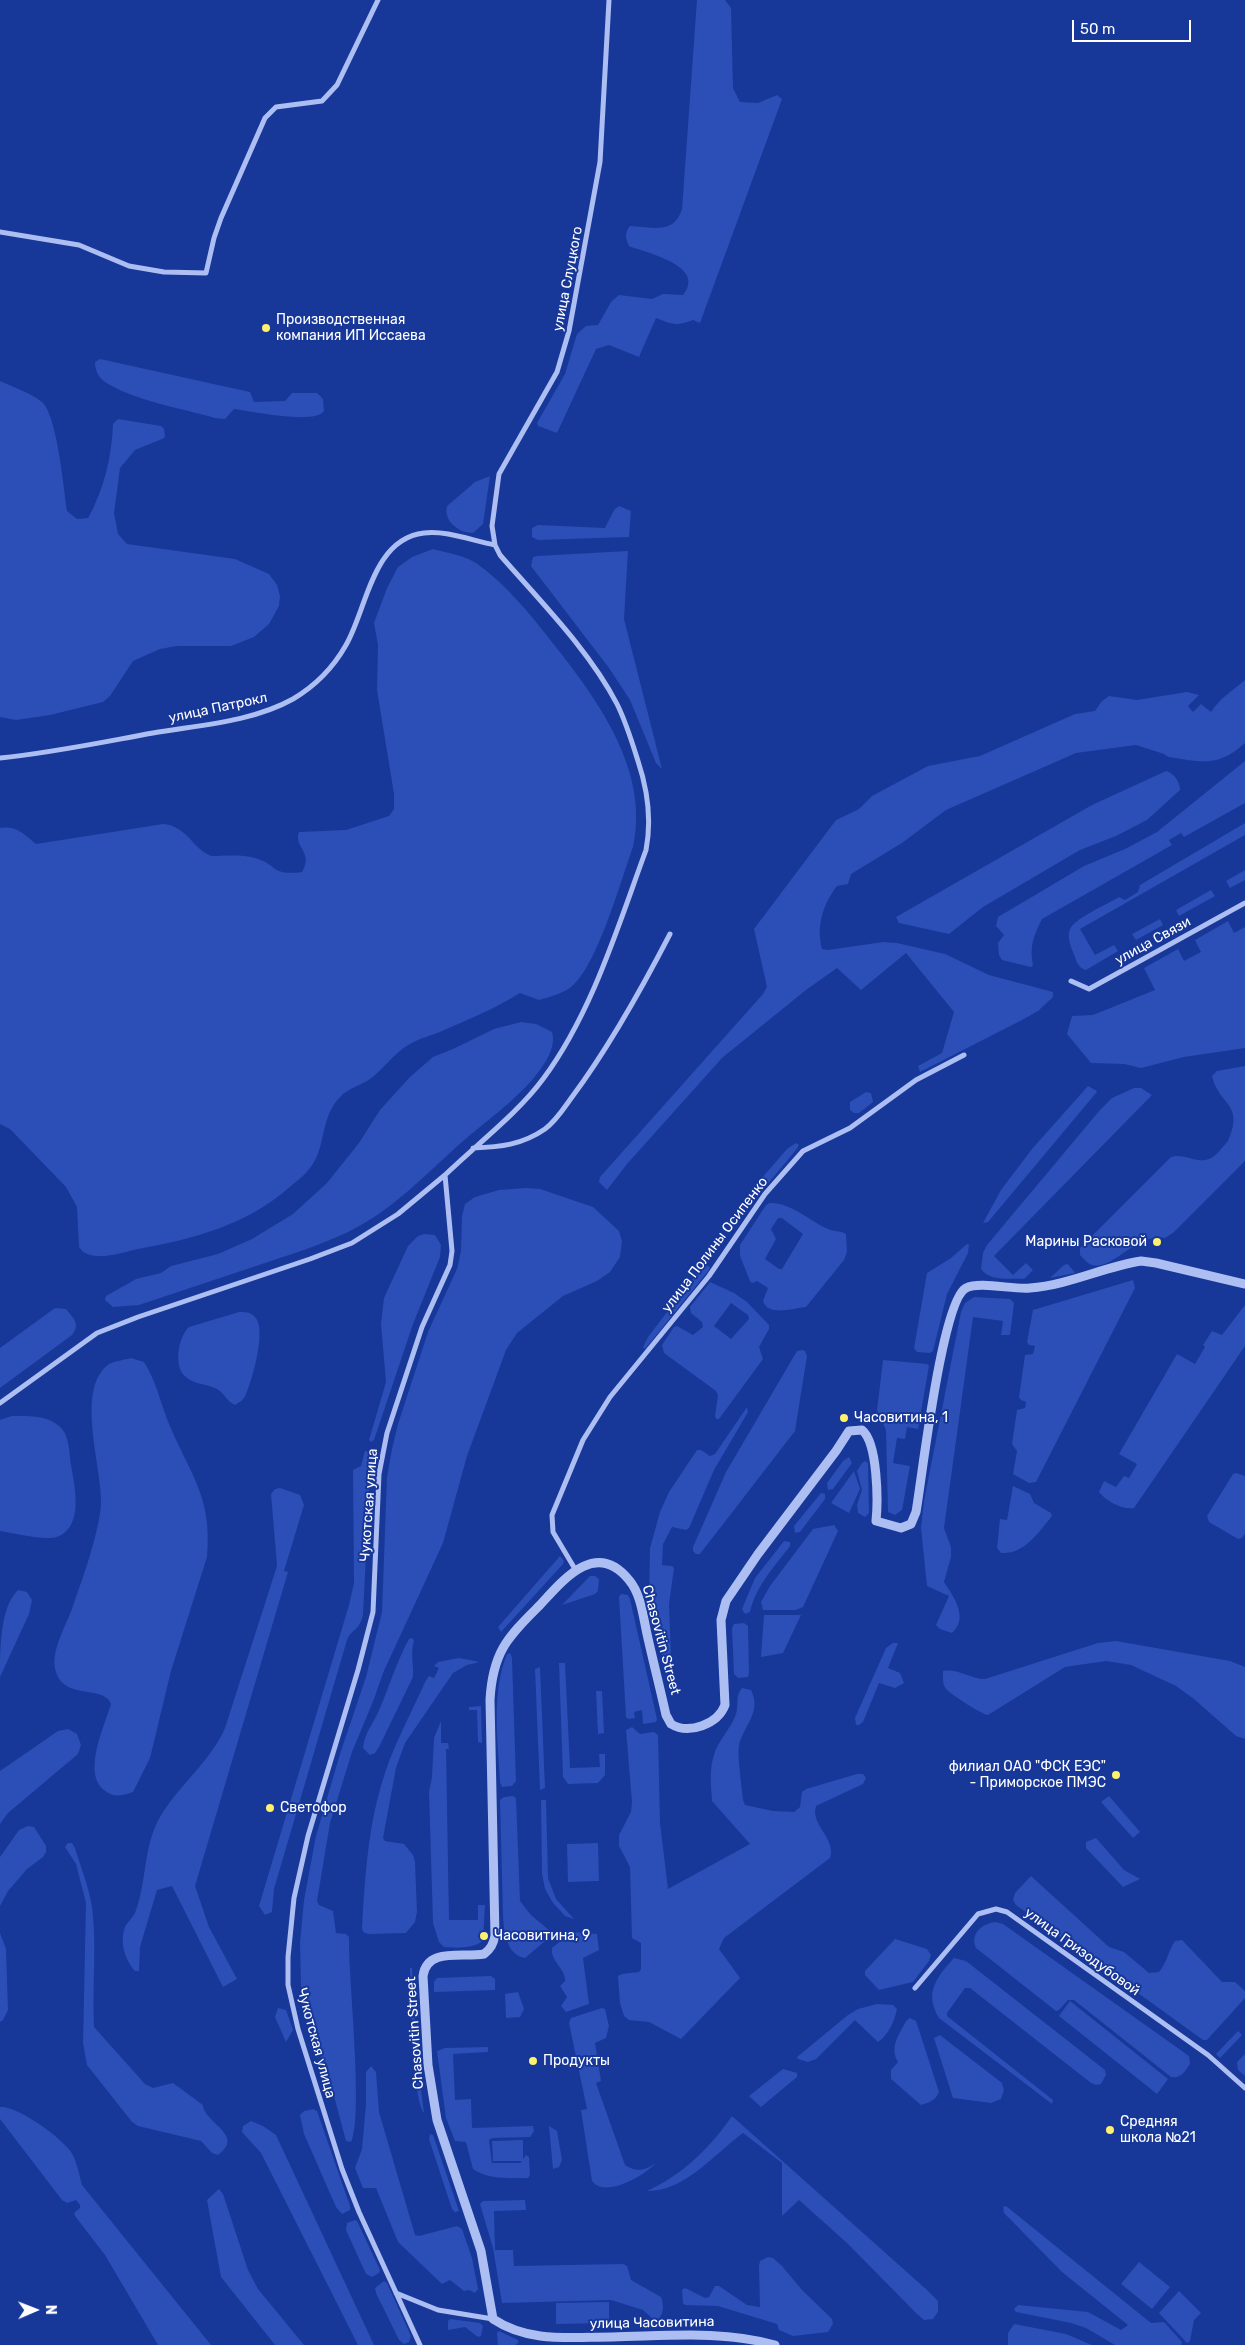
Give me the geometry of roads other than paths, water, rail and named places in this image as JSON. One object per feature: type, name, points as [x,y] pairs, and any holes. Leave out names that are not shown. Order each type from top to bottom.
[{"type":"street","points":[[0,232],[79,245],[129,266],[164,272],[206,273],[221,218],[265,118],[276,107],[322,101],[337,85],[378,0]]},
{"type":"street","name":"улица Слуцкого","points":[[495,545],[492,526],[499,474],[557,372],[569,331],[600,162],[609,0]]},
{"type":"street","name":"улица Патрокл","points":[[0,758],[226,720],[276,707],[312,686],[328,671],[346,646],[373,579],[386,554],[405,538],[424,533],[445,535],[495,545]]},
{"type":"street","points":[[0,1402],[97,1333],[138,1317],[310,1260],[352,1243],[398,1214],[445,1175],[542,1079],[566,1040],[598,980],[646,850],[650,832],[650,812],[632,740],[617,705],[601,677],[495,545]]},
{"type":"street","name":"улица Связи","points":[[1071,981],[1089,989],[1245,903]]},
{"type":"street","points":[[473,1148],[515,1144],[550,1126],[585,1079],[609,1041],[638,994],[670,934]]},
{"type":"street","name":"улица Полины Осипенко","points":[[575,1569],[553,1532],[552,1515],[583,1440],[610,1397],[709,1276],[765,1194],[803,1151],[850,1128],[916,1080],[964,1056]]},
{"type":"street","name":"Чукотская улица","points":[[420,2345],[358,2212],[316,2089],[298,2029],[288,1985],[288,1957],[290,1925],[308,1836],[358,1670],[373,1612],[379,1474],[387,1433],[422,1327],[450,1265],[452,1251],[445,1175]]},
{"type":"street","name":"Chasovitin Street","points":[[493,2319],[481,2251],[437,2120],[428,2065],[423,1976],[428,1962],[436,1957],[484,1954],[493,1944],[495,1936],[490,1700],[492,1681],[503,1647],[521,1625],[575,1569],[596,1562],[607,1564],[624,1574],[633,1585],[638,1598],[666,1715],[671,1724],[687,1728],[700,1726],[715,1719],[722,1712],[726,1698],[721,1620],[726,1601],[758,1554],[849,1431],[862,1430],[868,1437],[876,1480],[876,1521],[901,1528],[911,1524],[916,1512],[940,1359],[952,1311],[961,1292],[973,1286],[1028,1289],[1046,1287],[1141,1261],[1245,1284]]},
{"type":"street","name":"улица Гризодубовой","points":[[915,1988],[978,1914],[996,1909],[1007,1912],[1208,2055],[1245,2088]]},
{"type":"street","points":[[396,2293],[438,2310],[493,2319],[505,2327],[528,2335],[579,2337],[707,2334],[748,2337],[775,2345]]},
{"type":"place","name":"Производственная компания ИП Иссаева","points":[[266,328]]},
{"type":"place","name":"Марины Расковой","points":[[1157,1242]]},
{"type":"place","name":"Часовитина, 1","points":[[844,1418]]},
{"type":"place","name":"филиал ОАО \"ФСК ЕЭС\" - Приморское ПМЭС","points":[[1116,1775]]},
{"type":"place","name":"Светофор","points":[[270,1808]]},
{"type":"place","name":"Часовитина, 9","points":[[484,1936]]},
{"type":"place","name":"Продукты","points":[[533,2061]]},
{"type":"place","name":"Средняя школа №21","points":[[1110,2130]]}]
